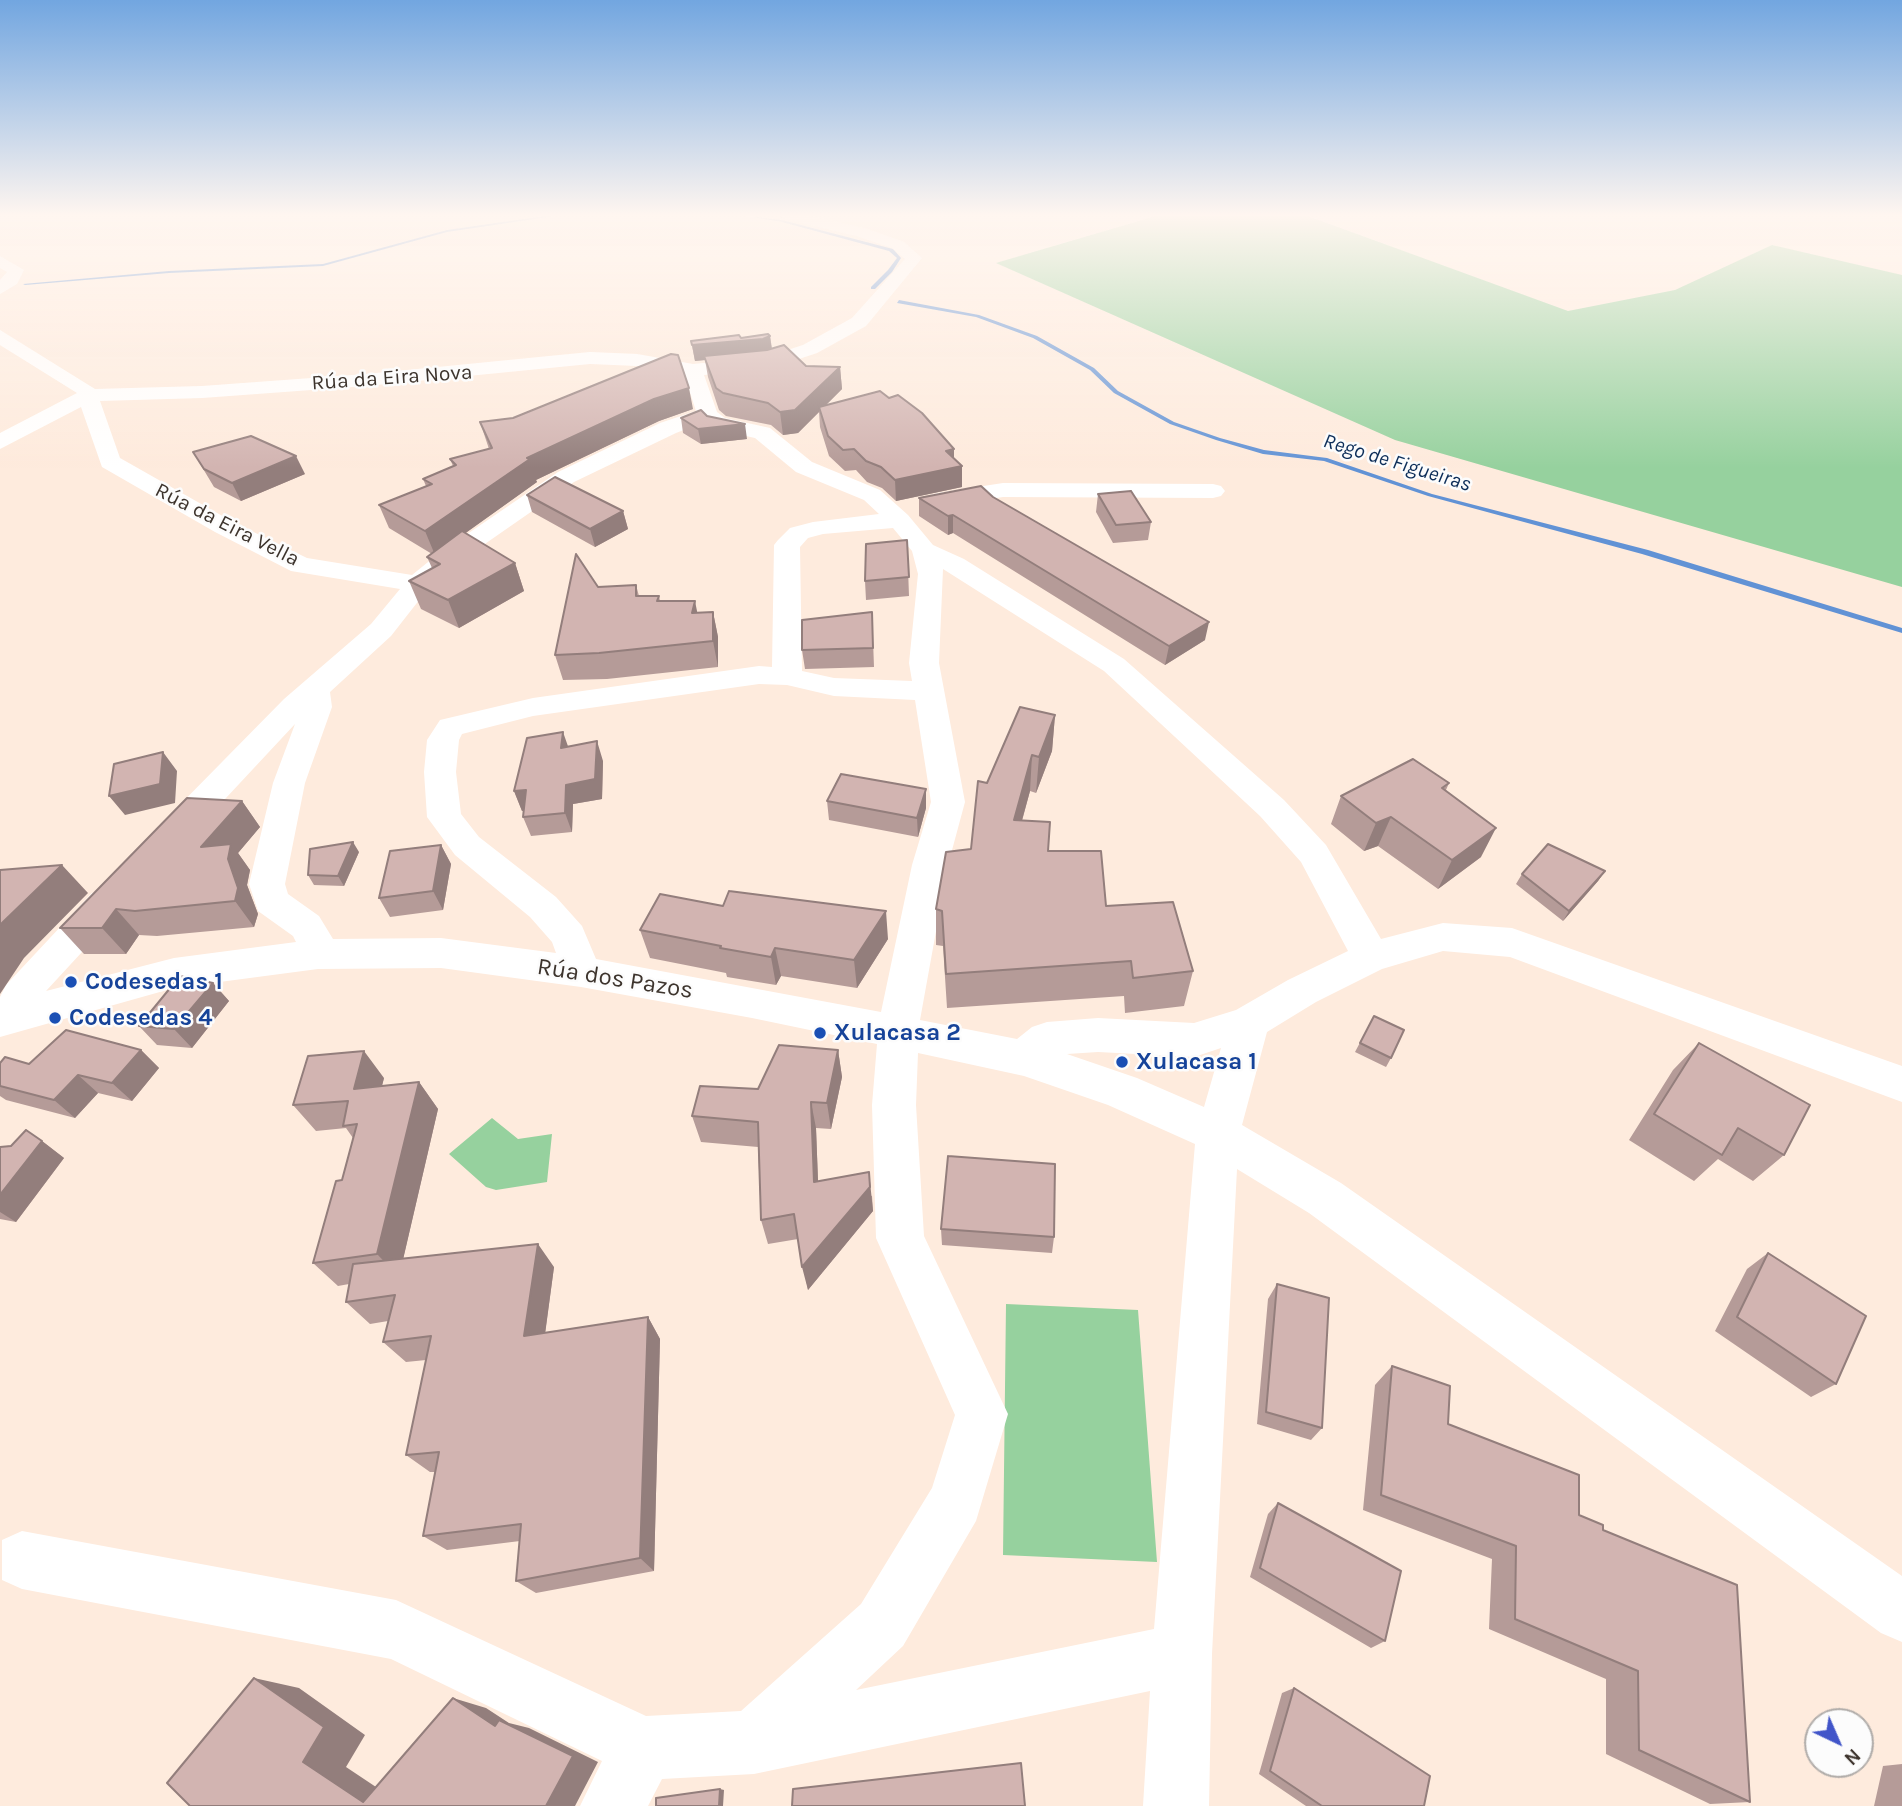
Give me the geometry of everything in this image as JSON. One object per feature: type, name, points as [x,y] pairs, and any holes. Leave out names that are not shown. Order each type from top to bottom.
[{"type":"street","name":"Rúa da Eira Nova","points":[[89,395],[202,392],[352,381],[590,358],[637,360],[693,370],[769,363],[810,349],[859,322],[880,299]]},
{"type":"street","points":[[0,336],[30,358],[86,390],[89,395],[0,442]]},
{"type":"street","points":[[693,370],[707,414],[719,424],[762,433],[804,467],[872,495],[895,516],[923,550],[931,574],[924,663],[948,802],[930,865],[898,1030],[894,1105],[900,1238],[982,1414],[956,1501],[882,1625],[754,1742]]},
{"type":"street","name":"Rúa da Eira Vella","points":[[89,395],[110,463],[224,527],[300,565],[418,584]]},
{"type":"street","points":[[153,853],[295,706],[381,630],[418,584],[500,521],[566,477],[668,428],[707,414]]},
{"type":"street","points":[[787,676],[787,545],[799,533],[895,516],[940,500],[1003,490],[1213,491]]},
{"type":"street","points":[[923,550],[955,565],[1114,665],[1272,808],[1314,855],[1371,957]]},
{"type":"street","points":[[581,972],[569,936],[542,907],[467,846],[444,817],[440,772],[443,740],[451,727],[533,707],[759,675],[787,676],[834,687],[927,691]]},
{"type":"street","points":[[315,690],[317,707],[289,783],[267,884],[271,901],[306,926],[314,939],[318,954]]},
{"type":"street","points":[[8,1018],[29,984],[125,882]]},
{"type":"street","points":[[1024,1058],[1047,1039],[1098,1035],[1194,1040],[1249,1022],[1302,991],[1371,957],[1443,937],[1512,943],[1902,1084]]},
{"type":"street","name":"Rúa dos Pazos","points":[[8,1018],[174,973],[318,954],[441,953],[581,972],[898,1030],[1024,1058],[1122,1091],[1218,1134],[1325,1198],[1902,1612]]},
{"type":"street","points":[[1177,1806],[1182,1654],[1218,1134],[1249,1022]]},
{"type":"street","points":[[22,1560],[396,1630],[644,1748],[754,1742],[1182,1654]]},
{"type":"street","points":[[613,1806],[644,1748]]},
{"type":"green space","points":[[1078,299],[1536,299],[1568,311],[1628,299],[1902,299],[1902,587],[1395,440]]},
{"type":"green space","points":[[492,1118],[518,1139],[552,1134],[547,1182],[496,1190],[486,1187],[449,1154]]},
{"type":"green space","points":[[1006,1304],[1138,1310],[1157,1562],[1003,1555]]},
{"type":"building","points":[[768,334],[770,336],[763,339],[692,345],[691,341],[739,335],[741,338]]},
{"type":"building","points":[[784,345],[806,366],[840,367],[795,410],[780,412],[768,403],[723,393],[716,388],[704,356],[767,350]]},
{"type":"building","points":[[671,354],[678,355],[689,388],[654,399],[527,458],[530,459],[425,531],[379,505],[432,484],[423,479],[456,465],[450,459],[492,448],[480,422],[513,418]]},
{"type":"building","points":[[880,391],[889,398],[898,395],[922,413],[954,449],[946,451],[962,466],[895,480],[881,467],[866,461],[854,449],[843,450],[828,436],[819,407]]},
{"type":"building","points":[[701,410],[707,416],[745,424],[698,429],[681,418]]},
{"type":"building","points":[[251,436],[296,456],[232,483],[204,469],[193,452]]},
{"type":"building","points":[[555,477],[623,511],[590,529],[527,495]]},
{"type":"building","points":[[981,486],[993,497],[1209,622],[1169,646],[953,515],[948,516],[919,498]]},
{"type":"building","points":[[1131,491],[1151,522],[1116,525],[1098,494]]},
{"type":"building","points":[[462,531],[515,563],[448,600],[409,581],[440,564],[427,557]]},
{"type":"building","points":[[907,540],[909,577],[865,581],[866,544]]},
{"type":"building","points":[[576,554],[598,587],[636,585],[636,596],[659,596],[657,601],[695,601],[692,613],[713,612],[713,641],[555,655]]},
{"type":"building","points":[[872,612],[873,648],[802,650],[802,620]]},
{"type":"building","points":[[1020,707],[1055,715],[1039,757],[1032,755],[1014,820],[1050,822],[1048,851],[1101,851],[1106,906],[1173,902],[1193,971],[1133,978],[1131,961],[946,974],[942,911],[936,909],[946,852],[971,849],[978,781],[987,783]]},
{"type":"building","points":[[563,732],[561,748],[597,741],[595,779],[566,785],[565,813],[523,817],[526,790],[514,791],[527,738]]},
{"type":"building","points":[[163,752],[160,784],[109,796],[114,764]]},
{"type":"building","points":[[1413,759],[1449,783],[1442,788],[1496,828],[1452,860],[1391,817],[1376,823],[1341,796]]},
{"type":"building","points":[[841,774],[926,789],[917,818],[827,801]]},
{"type":"building","points":[[187,798],[242,801],[201,847],[231,844],[228,859],[238,888],[235,901],[135,911],[116,909],[102,928],[60,928]]},
{"type":"building","points":[[353,842],[338,876],[308,875],[310,849]]},
{"type":"building","points":[[1548,844],[1605,871],[1569,911],[1522,874]]},
{"type":"building","points":[[441,845],[433,891],[379,898],[390,851]]},
{"type":"building","points":[[62,865],[0,925],[0,870]]},
{"type":"building","points":[[729,891],[886,911],[854,960],[775,948],[771,957],[640,930],[660,894],[723,906]]},
{"type":"building","points":[[180,976],[213,983],[174,1029],[139,1026]]},
{"type":"building","points":[[1374,1016],[1404,1030],[1391,1058],[1360,1043]]},
{"type":"building","points":[[66,1030],[141,1050],[112,1083],[78,1075],[54,1100],[0,1086],[0,1063],[5,1057],[29,1064]]},
{"type":"building","points":[[1699,1043],[1810,1105],[1784,1155],[1738,1128],[1722,1155],[1654,1114]]},
{"type":"building","points":[[779,1045],[838,1050],[827,1103],[811,1102],[814,1182],[869,1172],[870,1187],[802,1267],[794,1214],[761,1220],[758,1122],[692,1116],[700,1086],[758,1089]]},
{"type":"building","points":[[364,1051],[354,1089],[419,1082],[377,1254],[313,1263],[336,1181],[342,1180],[357,1124],[343,1126],[348,1101],[293,1105],[308,1056]]},
{"type":"building","points":[[26,1130],[42,1141],[0,1195],[0,1147],[11,1146]]},
{"type":"building","points":[[948,1156],[1055,1164],[1054,1237],[941,1229]]},
{"type":"building","points":[[538,1244],[524,1336],[648,1317],[640,1558],[516,1581],[521,1524],[423,1536],[439,1452],[406,1455],[431,1336],[383,1342],[395,1295],[346,1302],[353,1264]]},
{"type":"building","points":[[1768,1253],[1866,1316],[1836,1384],[1737,1317]]},
{"type":"building","points":[[1277,1284],[1329,1298],[1322,1428],[1266,1412]]},
{"type":"building","points":[[1392,1366],[1450,1386],[1448,1424],[1579,1475],[1579,1515],[1603,1525],[1603,1530],[1737,1585],[1750,1802],[1639,1750],[1638,1671],[1515,1619],[1516,1546],[1381,1495]]},
{"type":"building","points":[[1278,1503],[1401,1571],[1385,1641],[1260,1568]]},
{"type":"building","points":[[254,1678],[324,1727],[303,1762],[363,1802],[453,1698],[495,1726],[499,1720],[573,1756],[546,1806],[190,1806],[167,1783]]},
{"type":"building","points":[[1294,1688],[1430,1776],[1424,1806],[1322,1806],[1270,1771]]},
{"type":"building","points":[[1021,1763],[1025,1806],[792,1806],[793,1789]]},
{"type":"building","points":[[720,1789],[719,1806],[656,1806],[656,1798]]},
{"type":"waterway","name":"Rego de Figueiras","points":[[899,302],[977,316],[1035,337],[1092,369],[1116,392],[1172,423],[1218,439],[1263,452],[1325,459],[1430,495],[1645,552],[1902,631]]},
{"type":"place","name":"Codesedas 1","points":[[71,982]]},
{"type":"place","name":"Codesedas 4","points":[[55,1018]]},
{"type":"place","name":"Xulacasa 2","points":[[820,1033]]},
{"type":"place","name":"Xulacasa 1","points":[[1122,1062]]}]
